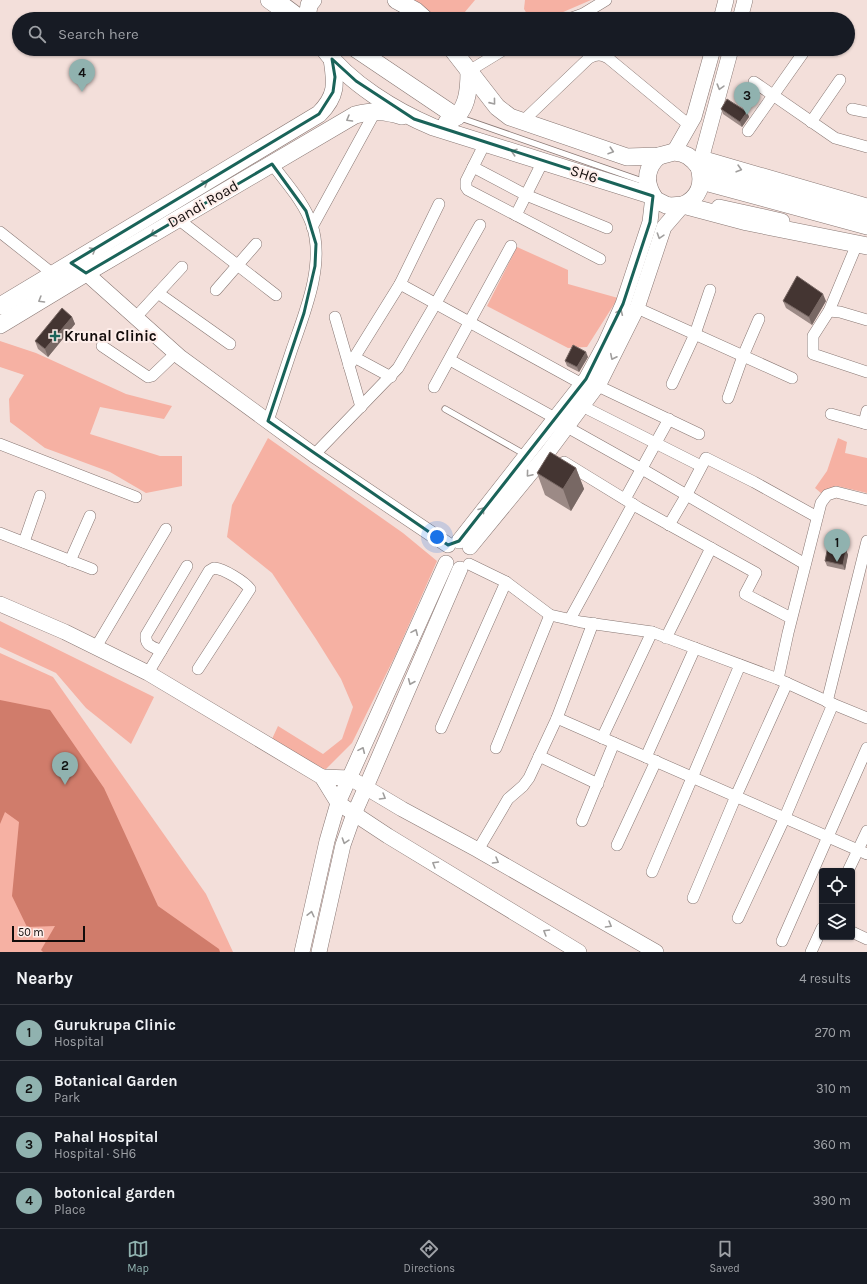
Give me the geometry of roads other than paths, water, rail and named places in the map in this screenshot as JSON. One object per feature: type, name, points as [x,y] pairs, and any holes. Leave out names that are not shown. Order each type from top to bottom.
[{"type":"main road","points":[[269,0],[293,12]]},
{"type":"main road","points":[[307,12],[309,5],[313,0]]},
{"type":"main road","points":[[396,0],[417,12]]},
{"type":"main road","name":"Dandi Road","points":[[4,299],[53,274],[319,114],[329,104],[333,92],[335,77],[329,56]]},
{"type":"main road","name":"SH6","points":[[330,56],[361,84],[414,119],[433,127],[543,161],[650,190],[656,200],[666,205],[671,206],[687,203],[747,222],[864,243]]},
{"type":"main road","points":[[366,56],[457,117]]},
{"type":"main road","points":[[457,56],[497,107],[510,117],[522,122],[627,157],[681,152],[694,161],[700,169],[867,218]]},
{"type":"main road","points":[[433,127],[457,117],[469,92],[469,71]]},
{"type":"main road","name":"Dandi Road","points":[[0,325],[355,115],[367,112],[385,111],[414,119]]},
{"type":"main road","points":[[650,190],[647,176],[649,168],[653,161],[667,154]]},
{"type":"main road","points":[[687,203],[699,189],[700,169]]},
{"type":"street","points":[[586,12],[606,0]]},
{"type":"street","points":[[723,12],[726,0]]},
{"type":"street","points":[[742,12],[745,0]]},
{"type":"street","points":[[469,71],[494,56]]},
{"type":"street","points":[[522,122],[589,58],[594,56]]},
{"type":"street","points":[[604,56],[689,125]]},
{"type":"street","points":[[667,154],[694,117],[711,56]]},
{"type":"street","points":[[700,169],[729,56]]},
{"type":"street","points":[[748,131],[801,56]]},
{"type":"street","points":[[811,122],[840,80]]},
{"type":"street","points":[[754,82],[835,138],[867,147]]},
{"type":"street","points":[[852,109],[867,112]]},
{"type":"street","points":[[312,227],[374,112]]},
{"type":"street","points":[[485,143],[466,183],[468,190],[600,259]]},
{"type":"street","points":[[516,215],[543,161]]},
{"type":"street","points":[[268,421],[312,287],[316,251],[312,227],[306,211],[272,164]]},
{"type":"street","points":[[473,167],[526,194],[607,228]]},
{"type":"street","points":[[700,169],[867,206]]},
{"type":"street","points":[[700,169],[867,227]]},
{"type":"street","points":[[302,952],[327,841],[338,803],[446,563],[444,554],[459,544],[548,452],[561,422],[606,344],[623,304],[650,222],[650,190]]},
{"type":"street","points":[[459,544],[526,454],[561,422],[582,406],[598,386],[637,308],[664,227],[687,203]]},
{"type":"street","points":[[352,362],[400,284],[439,204]]},
{"type":"street","points":[[178,219],[276,295]]},
{"type":"street","points":[[314,455],[398,368],[480,225]]},
{"type":"street","points":[[0,232],[53,274]]},
{"type":"street","points":[[864,243],[829,311],[813,336],[813,354],[867,372]]},
{"type":"street","points":[[216,290],[256,244]]},
{"type":"street","points":[[434,387],[471,322],[511,246]]},
{"type":"street","points":[[71,263],[86,273],[176,353],[314,455],[459,544],[472,556],[465,567],[354,814],[343,845],[319,952]]},
{"type":"street","points":[[136,317],[182,267]]},
{"type":"street","points":[[400,284],[582,384]]},
{"type":"street","points":[[672,384],[695,334],[710,290]]},
{"type":"street","points":[[158,292],[230,344]]},
{"type":"street","points":[[637,308],[792,378]]},
{"type":"street","points":[[829,311],[840,312],[867,320]]},
{"type":"street","points":[[335,317],[352,362],[361,407]]},
{"type":"street","points":[[728,398],[743,356],[759,319]]},
{"type":"street","points":[[102,346],[148,377],[152,376],[176,353]]},
{"type":"street","points":[[450,360],[561,422],[805,564]]},
{"type":"street","points":[[352,362],[390,377]]},
{"type":"street","points":[[598,386],[699,434]]},
{"type":"street","points":[[582,406],[701,466]]},
{"type":"street","points":[[831,414],[866,423],[867,411]]},
{"type":"street","points":[[570,619],[629,502],[642,469],[669,419]]},
{"type":"street","points":[[0,444],[136,497]]},
{"type":"street","points":[[548,452],[629,502],[756,573],[745,594],[791,618]]},
{"type":"street","points":[[669,525],[706,458],[754,482],[817,517]]},
{"type":"street","points":[[693,898],[782,681],[791,618],[821,503],[827,495],[836,492],[867,500]]},
{"type":"street","points":[[24,542],[40,496]]},
{"type":"street","points":[[70,560],[90,516]]},
{"type":"street","points":[[96,647],[166,529]]},
{"type":"street","points":[[0,533],[92,569]]},
{"type":"street","points":[[738,918],[785,817],[830,703],[867,542]]},
{"type":"street","points":[[666,638],[711,548]]},
{"type":"street","points":[[446,563],[452,568],[465,567],[506,582],[550,615],[652,632],[782,681],[867,718]]},
{"type":"street","points":[[161,651],[147,644],[146,635],[187,566]]},
{"type":"street","points":[[148,673],[209,571],[214,568],[219,568],[243,582],[250,589],[198,669]]},
{"type":"street","points":[[441,728],[506,582]]},
{"type":"street","points":[[0,604],[65,632],[148,673],[322,778],[338,803],[354,814],[579,952]]},
{"type":"street","points":[[496,748],[550,615]]},
{"type":"street","points":[[478,850],[508,799],[523,786],[529,778],[557,718],[593,623]]},
{"type":"street","points":[[602,738],[652,632]]},
{"type":"street","points":[[617,845],[695,648]]},
{"type":"street","points":[[652,872],[740,665]]},
{"type":"street","points":[[557,718],[863,852]]},
{"type":"street","points":[[582,821],[614,743]]},
{"type":"street","points":[[782,941],[867,748]]},
{"type":"street","points":[[539,756],[598,784]]},
{"type":"street","points":[[322,778],[350,778],[402,809],[478,850],[656,952]]},
{"type":"street","points":[[850,868],[863,852],[867,830]]},
{"type":"street","points":[[855,933],[867,939]]},
{"type":"street","points":[[811,952],[819,935]]},
{"type":"lane","points":[[285,0],[298,12]]},
{"type":"lane","points":[[457,117],[650,190]]},
{"type":"lane","points":[[445,409],[526,454]]},
{"type":"place","name":"botonical garden","points":[[82,92]]},
{"type":"place","name":"Pahal Hospital","points":[[747,115]]},
{"type":"place","name":"Krunal Clinic","points":[[55,336]]},
{"type":"place","name":"Gurukrupa Clinic","points":[[837,562]]},
{"type":"place","name":"Botanical Garden","points":[[65,785]]}]
